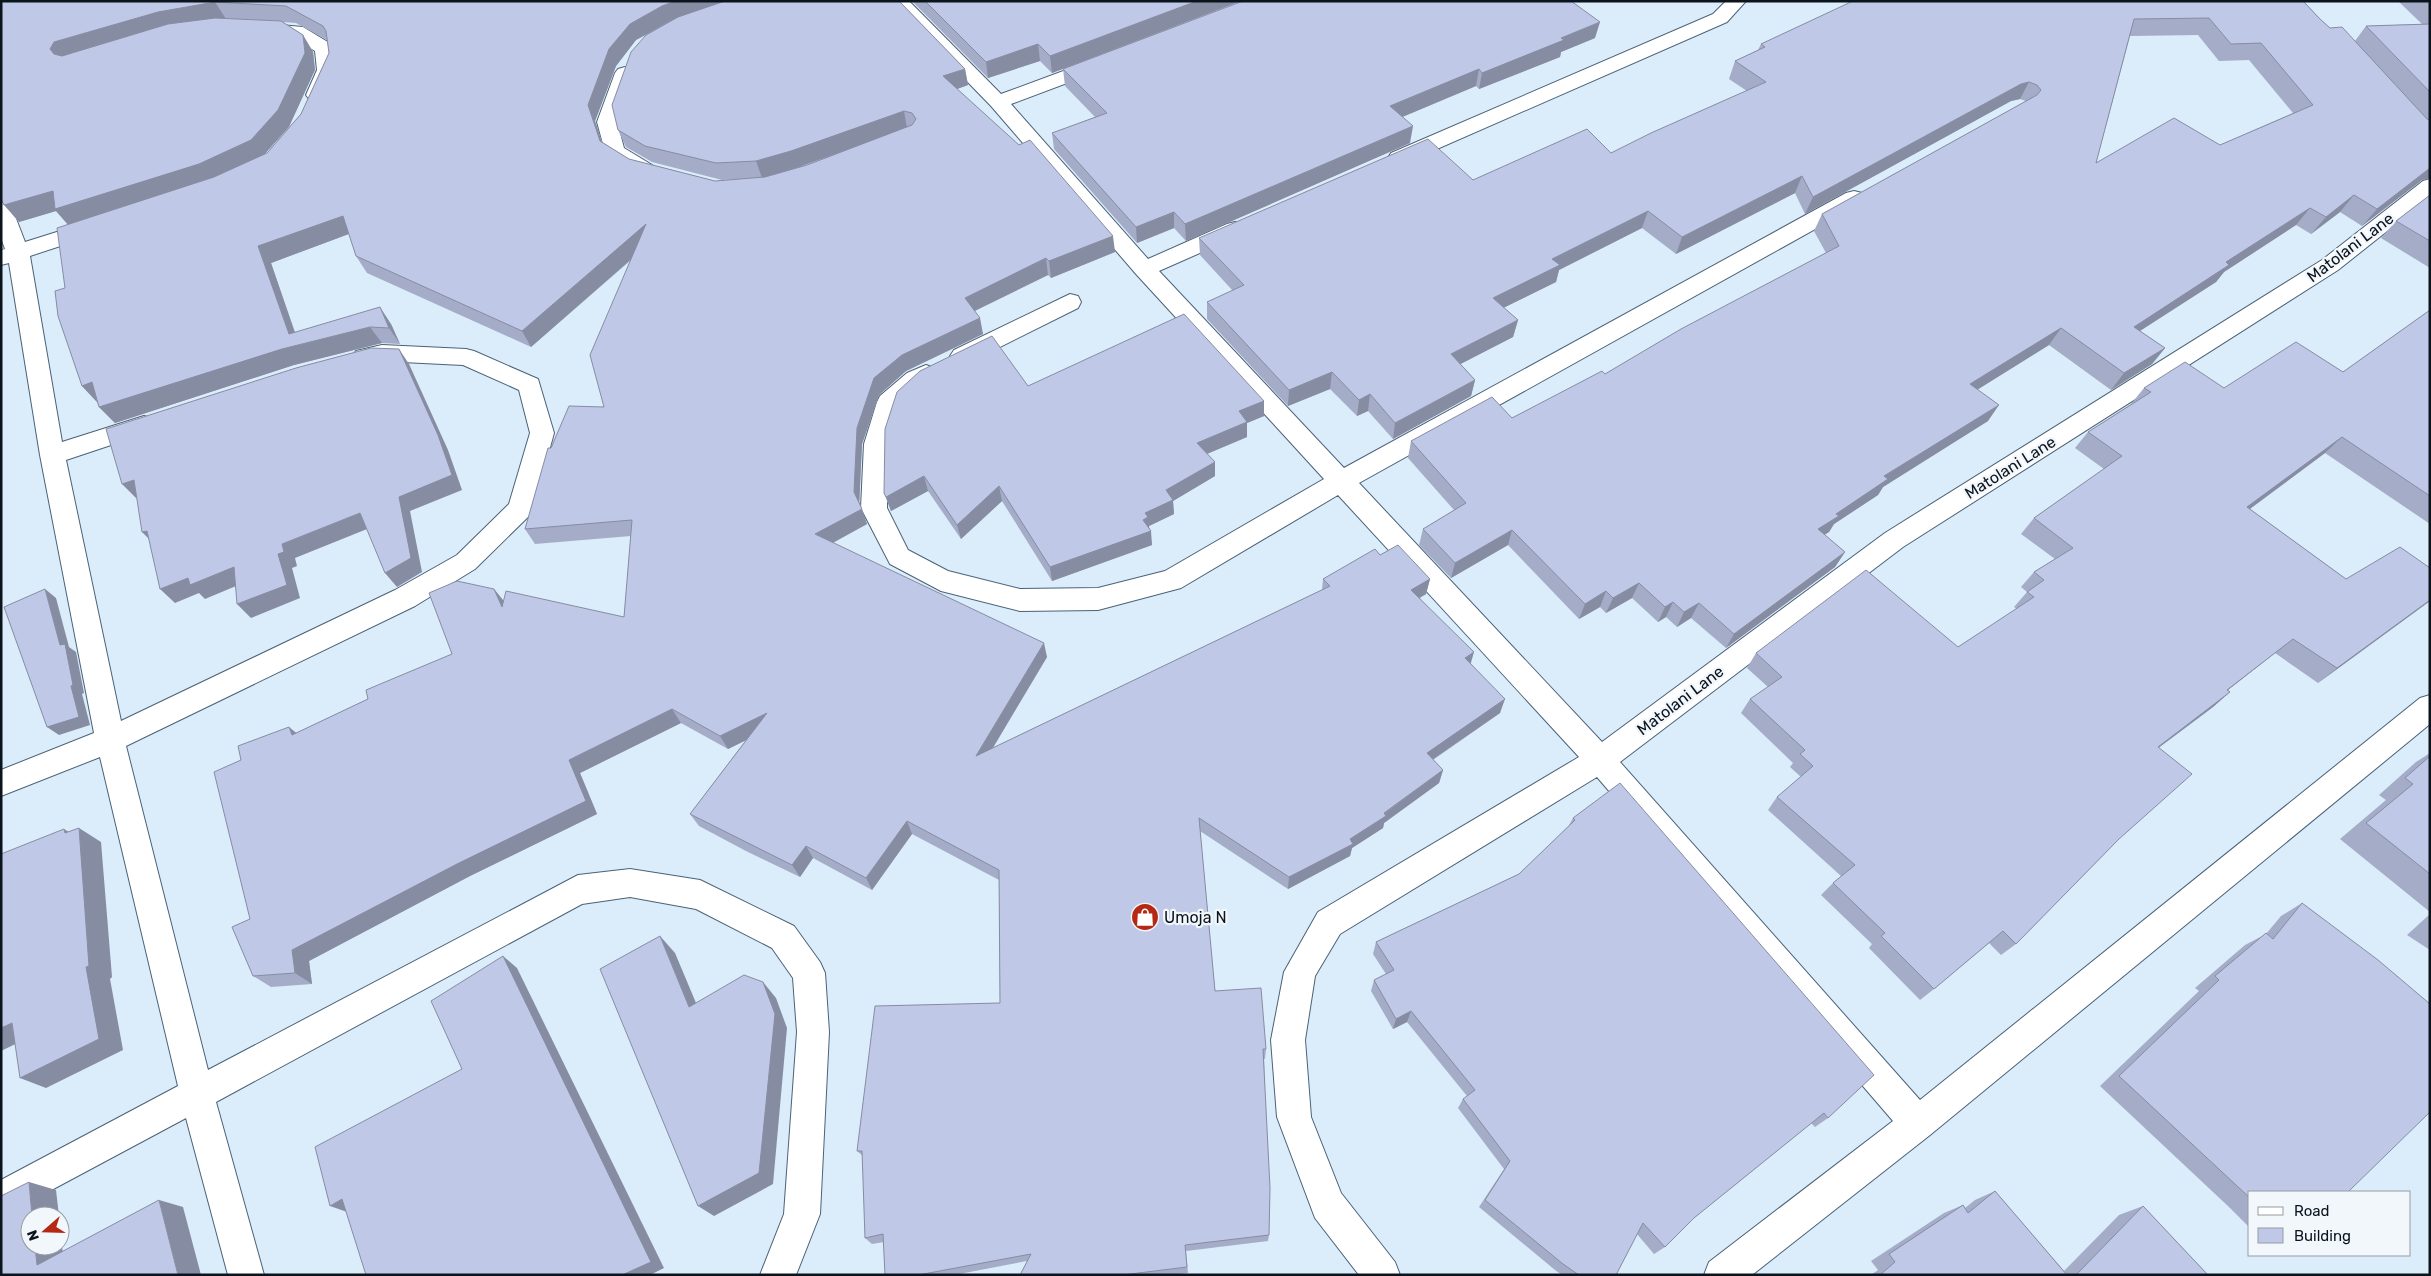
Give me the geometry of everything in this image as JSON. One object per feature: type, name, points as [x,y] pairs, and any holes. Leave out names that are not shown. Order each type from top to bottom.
[{"type":"street","points":[[898,1],[998,102],[1144,269],[1600,760],[1918,1123]]},
{"type":"street","points":[[1382,165],[1720,18],[1737,1]]},
{"type":"street","points":[[252,29],[296,32],[324,48],[326,70],[308,113]]},
{"type":"street","points":[[998,102],[1117,57]]},
{"type":"street","points":[[632,60],[627,67],[608,122],[611,137],[615,151],[644,169],[661,174]]},
{"type":"street","name":"Matolani Lane","points":[[1382,1275],[1328,1205],[1294,1117],[1288,1040],[1300,972],[1329,923],[1600,760],[1894,540],[2330,265],[2430,186]]},
{"type":"street","points":[[1070,302],[915,379],[889,402],[876,444],[874,508],[899,557],[941,580],[1020,600],[1098,599],[1172,580],[1340,482],[1871,188]]},
{"type":"street","points":[[1,208],[110,740],[197,1095],[246,1275]]},
{"type":"street","points":[[1144,269],[1254,221]]},
{"type":"street","points":[[10,255],[109,223]]},
{"type":"street","points":[[1,783],[110,740],[406,598],[466,562],[520,509],[542,434],[530,385],[466,357],[382,353],[338,364]]},
{"type":"street","points":[[52,455],[163,419]]},
{"type":"street","points":[[1722,1275],[1918,1123],[2430,707]]},
{"type":"street","points":[[1,1199],[578,890],[630,883],[700,895],[783,937],[809,973],[813,1032],[802,1214],[778,1275]]},
{"type":"building","points":[[1,1],[675,1],[630,24],[609,49],[588,105],[600,141],[629,159],[715,181],[765,177],[807,165],[912,125],[916,119],[912,113],[904,111],[791,151],[756,161],[716,163],[645,146],[618,130],[612,105],[631,52],[646,35],[678,17],[725,1],[899,1],[965,69],[943,76],[1019,145],[1030,140],[1113,236],[1049,261],[1046,258],[965,298],[980,318],[902,355],[874,378],[857,428],[854,492],[862,509],[815,534],[1044,643],[976,756],[1330,586],[1323,579],[1375,549],[1380,555],[1398,545],[1430,579],[1411,590],[1474,652],[1465,658],[1505,699],[1427,753],[1443,770],[1384,813],[1386,816],[1350,839],[1353,844],[1289,877],[1199,818],[1215,991],[1261,988],[1266,1049],[1263,1049],[1270,1188],[1269,1235],[1185,1245],[1187,1267],[1122,1275],[1020,1275],[1031,1254],[918,1275],[885,1275],[883,1234],[865,1238],[862,1151],[857,1151],[875,1006],[1000,1003],[999,870],[907,821],[866,878],[806,846],[792,865],[690,814],[767,713],[720,736],[672,709],[569,760],[586,801],[457,864],[292,950],[295,973],[253,976],[232,927],[250,919],[214,772],[241,760],[238,746],[289,727],[292,735],[368,699],[366,690],[452,654],[429,593],[457,581],[494,589],[502,607],[506,591],[624,617],[632,520],[525,529],[548,448],[551,448],[569,406],[604,407],[590,355],[646,224],[522,331],[356,256],[343,216],[258,246],[289,334],[380,307],[389,328],[370,327],[282,349],[99,407],[92,382],[82,386],[58,316],[55,291],[65,288],[57,228],[214,177],[267,153],[301,114],[329,53],[326,31],[323,26],[286,6],[215,2],[158,12],[54,42],[50,49],[54,54],[62,56],[168,24],[215,18],[281,21],[303,35],[305,53],[278,110],[251,140],[199,164],[55,209],[53,191],[4,205],[1,199]]},
{"type":"building","points":[[925,1],[1197,1],[1050,56],[1038,44],[986,62]]},
{"type":"building","points":[[1243,1],[1571,1],[1600,22],[1561,38],[1564,40],[1482,73],[1479,69],[1390,106],[1413,126],[1185,224],[1174,212],[1136,227],[1052,133],[1107,113],[1063,69]]},
{"type":"building","points":[[1853,1],[2303,1],[2330,28],[2342,27],[2430,120],[2430,168],[2377,209],[2354,195],[2326,217],[2310,208],[2226,262],[2229,265],[2134,327],[2165,348],[2124,373],[2061,328],[1970,384],[1999,405],[1884,476],[1888,479],[1836,514],[1839,516],[1818,529],[1845,552],[1734,634],[1699,603],[1684,612],[1673,602],[1665,607],[1639,583],[1613,598],[1606,591],[1585,604],[1512,530],[1455,563],[1423,529],[1466,503],[1411,441],[1492,397],[1512,418],[1602,371],[1605,374],[1681,329],[1839,246],[1822,214],[2037,95],[2041,90],[2037,85],[2029,82],[2021,84],[1813,197],[1802,176],[1682,237],[1648,211],[1552,259],[1560,265],[1493,298],[1518,320],[1451,354],[1475,380],[1395,423],[1370,394],[1359,400],[1332,372],[1289,390],[1207,302],[1244,285],[1199,238],[1428,139],[1473,180],[1587,129],[1611,153],[1651,133],[1766,82],[1735,61],[1765,47],[1761,44]],"holes":[[[2209,18],[2231,44],[2261,43],[2313,105],[2220,145],[2174,118],[2096,163],[2134,19]]]},
{"type":"building","points":[[2430,24],[2430,92],[2366,26]]},
{"type":"building","points":[[2430,195],[2430,241],[2396,221]]},
{"type":"building","points":[[2430,310],[2430,496],[2342,437],[2247,507],[2346,579],[2400,547],[2430,568],[2430,600],[2337,668],[2293,639],[2227,690],[2230,692],[2158,747],[2192,774],[2119,839],[2016,944],[2003,931],[1934,989],[1881,936],[1885,933],[1833,883],[1855,865],[1777,797],[1813,766],[1800,754],[1805,750],[1750,699],[1782,677],[1756,653],[1866,570],[1958,647],[2034,597],[2027,592],[2044,580],[2034,572],[2073,548],[2034,518],[2122,456],[2088,432],[2151,392],[2144,388],[2185,362],[2224,388],[2296,342],[2343,372]]},
{"type":"building","points":[[1184,314],[1264,401],[1239,411],[1247,422],[1197,443],[1215,462],[1166,490],[1173,500],[1145,513],[1148,517],[1143,520],[1151,531],[1050,567],[999,486],[957,525],[924,476],[886,497],[884,493],[885,429],[897,392],[920,371],[992,336],[1028,386]]},
{"type":"building","points":[[371,348],[399,349],[438,435],[452,475],[399,497],[411,558],[385,573],[360,513],[282,544],[284,552],[278,554],[287,585],[237,604],[234,567],[190,585],[188,578],[160,589],[147,531],[142,532],[134,480],[122,484],[106,429],[296,368]]},
{"type":"building","points":[[45,589],[60,645],[65,644],[73,685],[71,686],[79,717],[47,727],[4,607]]},
{"type":"building","points":[[2430,756],[2430,874],[2366,823],[2413,784],[2405,778]]},
{"type":"building","points":[[1620,783],[1874,1075],[1828,1118],[1824,1113],[1694,1218],[1665,1247],[1643,1223],[1616,1275],[1579,1275],[1485,1200],[1510,1161],[1463,1099],[1475,1090],[1411,1011],[1396,1019],[1374,980],[1394,970],[1376,942],[1519,874],[1575,820],[1573,818]]},
{"type":"building","points":[[79,828],[89,966],[86,967],[99,1039],[20,1078],[12,1023],[1,1028],[1,854],[64,829],[65,833]]},
{"type":"building","points":[[2302,903],[2378,960],[2430,1004],[2430,1112],[2349,1191],[2248,1191],[2248,1196],[2119,1076],[2219,980],[2215,976],[2266,933],[2273,939]]},
{"type":"building","points":[[660,936],[689,1007],[744,975],[763,982],[775,1014],[759,1173],[698,1206],[600,969]]},
{"type":"building","points":[[503,956],[651,1262],[622,1275],[366,1275],[342,1199],[330,1206],[315,1147],[462,1069],[431,1001]]},
{"type":"building","points":[[29,1182],[31,1206],[20,1206],[20,1256],[36,1256],[37,1265],[54,1256],[70,1256],[70,1247],[159,1200],[178,1275],[1,1275],[1,1196]]},
{"type":"building","points":[[1995,1191],[2067,1275],[1880,1275],[1895,1262],[1889,1254],[1963,1205],[1968,1213]]},
{"type":"building","points":[[2143,1206],[2208,1275],[2076,1275]]},
{"type":"place","name":"Umoja N","points":[[1145,917]]}]
